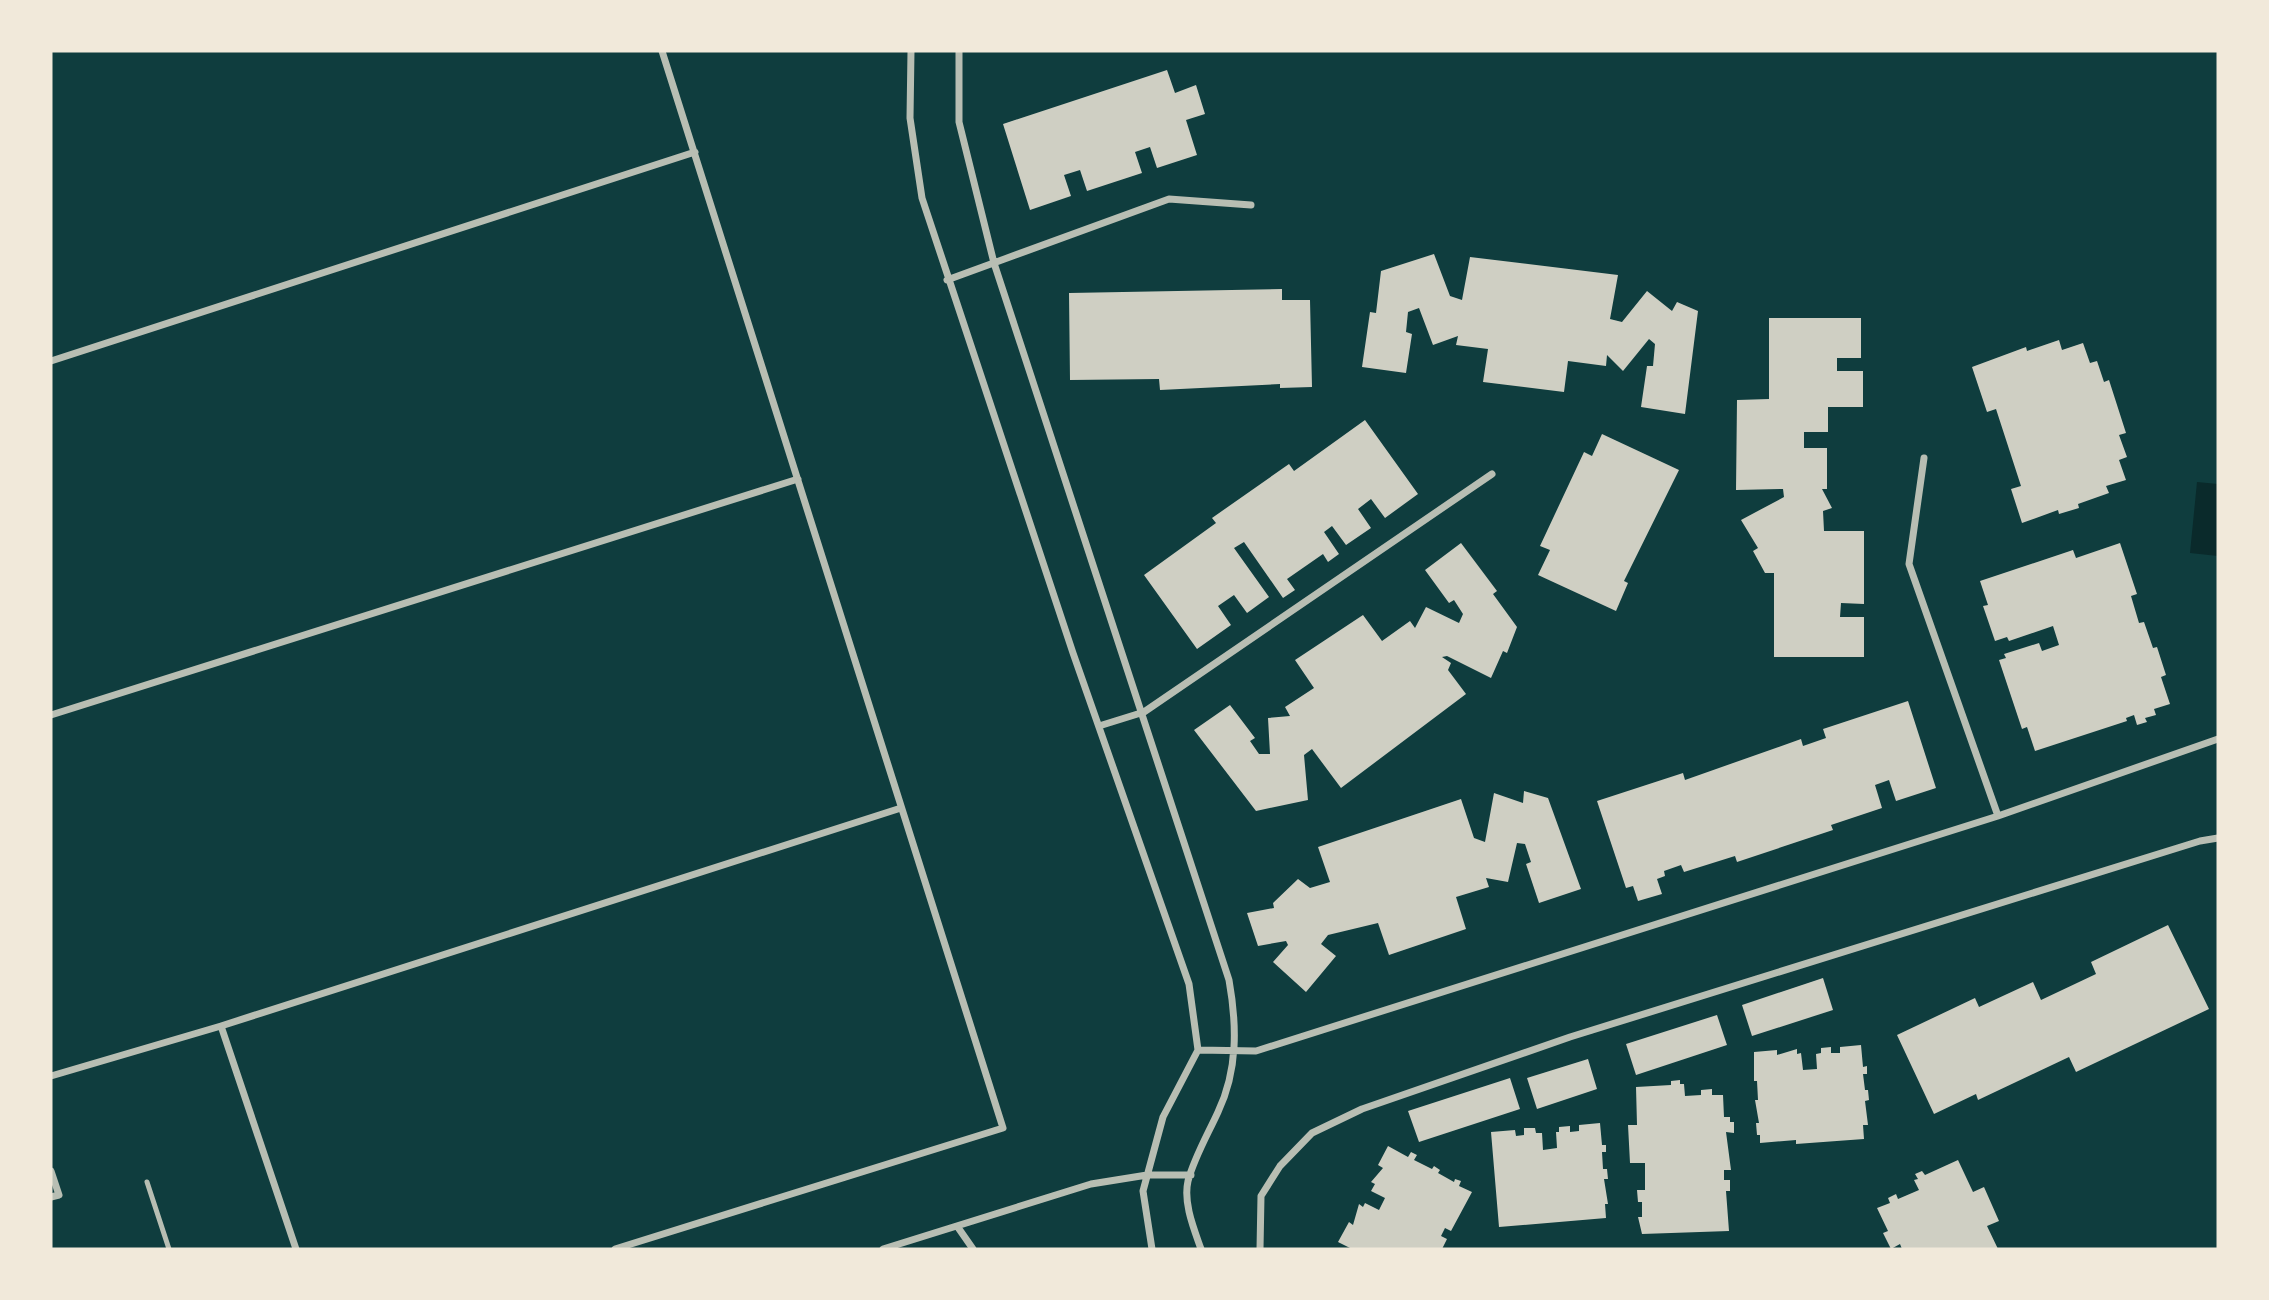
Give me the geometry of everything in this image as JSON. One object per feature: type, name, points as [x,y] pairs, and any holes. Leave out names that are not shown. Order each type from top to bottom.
[{"type":"street","points":[[615,1249],[1003,1128],[662,51]]},
{"type":"street","points":[[911,51],[909,118],[922,198],[947,280],[1189,984],[1198,1050],[1163,1117],[1143,1191],[1152,1249]]},
{"type":"street","points":[[958,51],[959,122],[994,263],[1229,980],[1235,1012],[1235,1050],[1220,1108],[1191,1175],[1187,1203],[1201,1249]]},
{"type":"street","points":[[51,361],[695,152]]},
{"type":"street","points":[[947,280],[1169,199],[1251,205]]},
{"type":"street","points":[[1924,458],[1909,564],[1998,816]]},
{"type":"street","points":[[1099,726],[1143,712],[1492,474]]},
{"type":"street","points":[[51,715],[798,479]]},
{"type":"street","points":[[1198,1050],[1267,1047],[1998,816],[2218,739]]},
{"type":"street","points":[[51,1076],[221,1026],[901,808]]},
{"type":"street","points":[[1260,1249],[1261,1196],[1294,1151],[1312,1133],[1362,1110],[1570,1037],[2200,841],[2218,838]]},
{"type":"street","points":[[221,1026],[296,1249]]},
{"type":"street","points":[[51,1171],[55,1196]]},
{"type":"street","points":[[883,1249],[1090,1184],[1147,1175],[1191,1175]]},
{"type":"street","points":[[957,1226],[973,1249]]},
{"type":"lane","points":[[147,1182],[169,1249]]},
{"type":"water","points":[[2197,482],[2218,484],[2218,556],[2190,553]]},
{"type":"building","points":[[1167,70],[1175,93],[1196,85],[1205,114],[1186,120],[1197,155],[1157,168],[1150,147],[1135,152],[1142,173],[1087,191],[1080,170],[1064,175],[1071,196],[1030,210],[1003,124]]},
{"type":"building","points":[[1434,254],[1450,296],[1462,300],[1470,257],[1618,275],[1610,319],[1622,322],[1647,291],[1672,311],[1677,302],[1698,311],[1685,414],[1641,407],[1647,366],[1653,366],[1655,344],[1649,339],[1623,371],[1607,355],[1606,366],[1568,361],[1564,392],[1483,382],[1488,349],[1456,345],[1458,336],[1433,345],[1419,308],[1408,312],[1406,332],[1412,334],[1406,373],[1362,367],[1370,312],[1376,313],[1381,271]]},
{"type":"building","points":[[1282,289],[1282,300],[1310,300],[1312,387],[1280,388],[1280,384],[1160,390],[1159,379],[1070,380],[1069,293]]},
{"type":"building","points":[[1769,318],[1861,318],[1861,358],[1837,358],[1837,371],[1863,371],[1863,407],[1828,407],[1828,432],[1804,432],[1804,448],[1827,448],[1827,489],[1822,489],[1832,508],[1823,511],[1824,531],[1864,531],[1864,604],[1841,603],[1840,617],[1864,617],[1864,657],[1774,657],[1774,573],[1765,573],[1753,551],[1758,548],[1741,520],[1784,497],[1783,489],[1736,490],[1737,400],[1769,399]]},
{"type":"building","points":[[2059,340],[2062,350],[2083,343],[2090,363],[2097,361],[2104,382],[2109,380],[2126,433],[2119,435],[2127,457],[2119,460],[2126,480],[2106,486],[2109,493],[2078,504],[2079,508],[2059,514],[2058,510],[2022,523],[2011,489],[2021,486],[1996,409],[1987,412],[1972,367],[2026,347],[2027,351]]},
{"type":"building","points":[[1365,420],[1418,494],[1385,518],[1371,499],[1358,509],[1371,528],[1346,545],[1332,526],[1324,532],[1339,554],[1328,562],[1323,554],[1287,579],[1295,590],[1283,598],[1244,542],[1234,548],[1269,597],[1247,613],[1234,595],[1218,606],[1231,625],[1197,649],[1144,575],[1216,523],[1212,518],[1289,464],[1294,471]]},
{"type":"building","points":[[1602,434],[1679,470],[1624,581],[1628,583],[1616,611],[1538,575],[1550,550],[1540,546],[1584,452],[1592,456]]},
{"type":"building","points":[[1461,543],[1497,591],[1493,594],[1517,627],[1507,653],[1503,651],[1491,678],[1447,656],[1442,657],[1451,663],[1448,670],[1466,694],[1341,788],[1312,749],[1304,755],[1308,800],[1256,811],[1194,730],[1230,705],[1255,738],[1250,741],[1259,754],[1270,754],[1268,718],[1290,716],[1285,707],[1314,688],[1295,660],[1363,615],[1382,641],[1410,621],[1415,628],[1426,607],[1459,623],[1463,614],[1454,600],[1449,603],[1425,570]]},
{"type":"building","points":[[2120,543],[2137,594],[2131,596],[2139,623],[2144,622],[2153,648],[2157,647],[2166,675],[2161,677],[2170,704],[2154,709],[2156,715],[2145,718],[2147,722],[2137,725],[2134,715],[2126,718],[2127,721],[2035,751],[2027,727],[2022,729],[1999,660],[2006,658],[2004,654],[2039,643],[2042,651],[2059,645],[2053,626],[2009,641],[2007,637],[1995,641],[1983,606],[1988,605],[1980,581],[2073,550],[2076,558]]},
{"type":"building","points":[[1908,701],[1936,788],[1896,801],[1889,780],[1875,785],[1882,808],[1831,825],[1833,830],[1737,862],[1735,856],[1684,872],[1681,865],[1664,871],[1665,876],[1657,879],[1662,894],[1638,901],[1633,886],[1626,888],[1597,801],[1683,773],[1685,780],[1801,739],[1803,746],[1826,738],[1823,729]]},
{"type":"building","points":[[1524,791],[1548,798],[1581,889],[1539,903],[1526,864],[1531,862],[1525,844],[1517,843],[1508,882],[1486,878],[1489,887],[1456,897],[1466,929],[1389,955],[1378,923],[1328,935],[1321,944],[1336,956],[1306,992],[1273,962],[1288,945],[1286,941],[1258,946],[1247,913],[1274,908],[1273,903],[1298,879],[1310,888],[1330,882],[1318,847],[1461,799],[1474,838],[1485,842],[1494,793],[1523,803]]},
{"type":"building","points":[[2168,925],[2209,1009],[2076,1072],[2069,1057],[1978,1100],[1976,1094],[1934,1114],[1897,1035],[1975,998],[1979,1007],[2033,982],[2041,1000],[2096,974],[2091,962]]},
{"type":"building","points":[[1823,978],[1833,1010],[1752,1036],[1742,1005]]},
{"type":"building","points":[[1717,1015],[1727,1045],[1636,1075],[1626,1044]]},
{"type":"building","points":[[1861,1045],[1863,1067],[1867,1066],[1867,1074],[1863,1074],[1869,1100],[1865,1101],[1868,1125],[1863,1125],[1864,1139],[1796,1144],[1796,1140],[1760,1143],[1756,1123],[1759,1123],[1755,1100],[1758,1100],[1757,1081],[1754,1081],[1754,1052],[1777,1050],[1777,1055],[1797,1049],[1797,1054],[1801,1053],[1803,1070],[1817,1069],[1816,1054],[1821,1053],[1821,1048],[1831,1047],[1831,1053],[1840,1053],[1840,1047]]},
{"type":"building","points":[[1588,1059],[1597,1089],[1537,1109],[1527,1078]]},
{"type":"building","points":[[1510,1078],[1520,1109],[1419,1142],[1408,1111]]},
{"type":"building","points":[[1680,1080],[1680,1084],[1684,1084],[1685,1096],[1701,1095],[1701,1090],[1712,1089],[1712,1095],[1723,1095],[1724,1117],[1730,1117],[1730,1122],[1734,1122],[1734,1133],[1726,1132],[1731,1170],[1724,1170],[1724,1180],[1730,1180],[1730,1191],[1726,1191],[1729,1231],[1642,1234],[1638,1217],[1642,1217],[1642,1202],[1638,1202],[1637,1190],[1645,1190],[1645,1163],[1630,1163],[1628,1125],[1637,1125],[1636,1087],[1671,1085],[1671,1081]]},
{"type":"building","points":[[1600,1123],[1602,1145],[1606,1145],[1606,1152],[1602,1152],[1603,1169],[1607,1169],[1608,1179],[1604,1179],[1608,1204],[1605,1204],[1606,1218],[1499,1227],[1491,1132],[1515,1130],[1516,1136],[1524,1135],[1524,1128],[1535,1128],[1536,1133],[1542,1133],[1543,1150],[1557,1148],[1556,1132],[1559,1132],[1559,1127],[1570,1126],[1570,1132],[1579,1131],[1579,1125]]},
{"type":"building","points":[[1388,1146],[1408,1157],[1411,1152],[1417,1155],[1414,1160],[1432,1169],[1434,1166],[1440,1170],[1438,1173],[1454,1182],[1455,1179],[1461,1181],[1459,1186],[1472,1192],[1451,1231],[1445,1228],[1441,1236],[1447,1239],[1442,1249],[1352,1249],[1338,1242],[1349,1222],[1353,1225],[1359,1204],[1363,1207],[1365,1203],[1379,1210],[1385,1198],[1371,1191],[1375,1184],[1371,1182],[1383,1168],[1378,1165]]},
{"type":"building","points":[[1958,1160],[1973,1192],[1984,1187],[1999,1221],[1987,1226],[1998,1249],[1902,1249],[1900,1244],[1891,1249],[1883,1233],[1888,1231],[1877,1208],[1890,1203],[1888,1198],[1896,1194],[1898,1199],[1919,1190],[1914,1180],[1918,1179],[1915,1174],[1922,1171],[1925,1175]]}]
